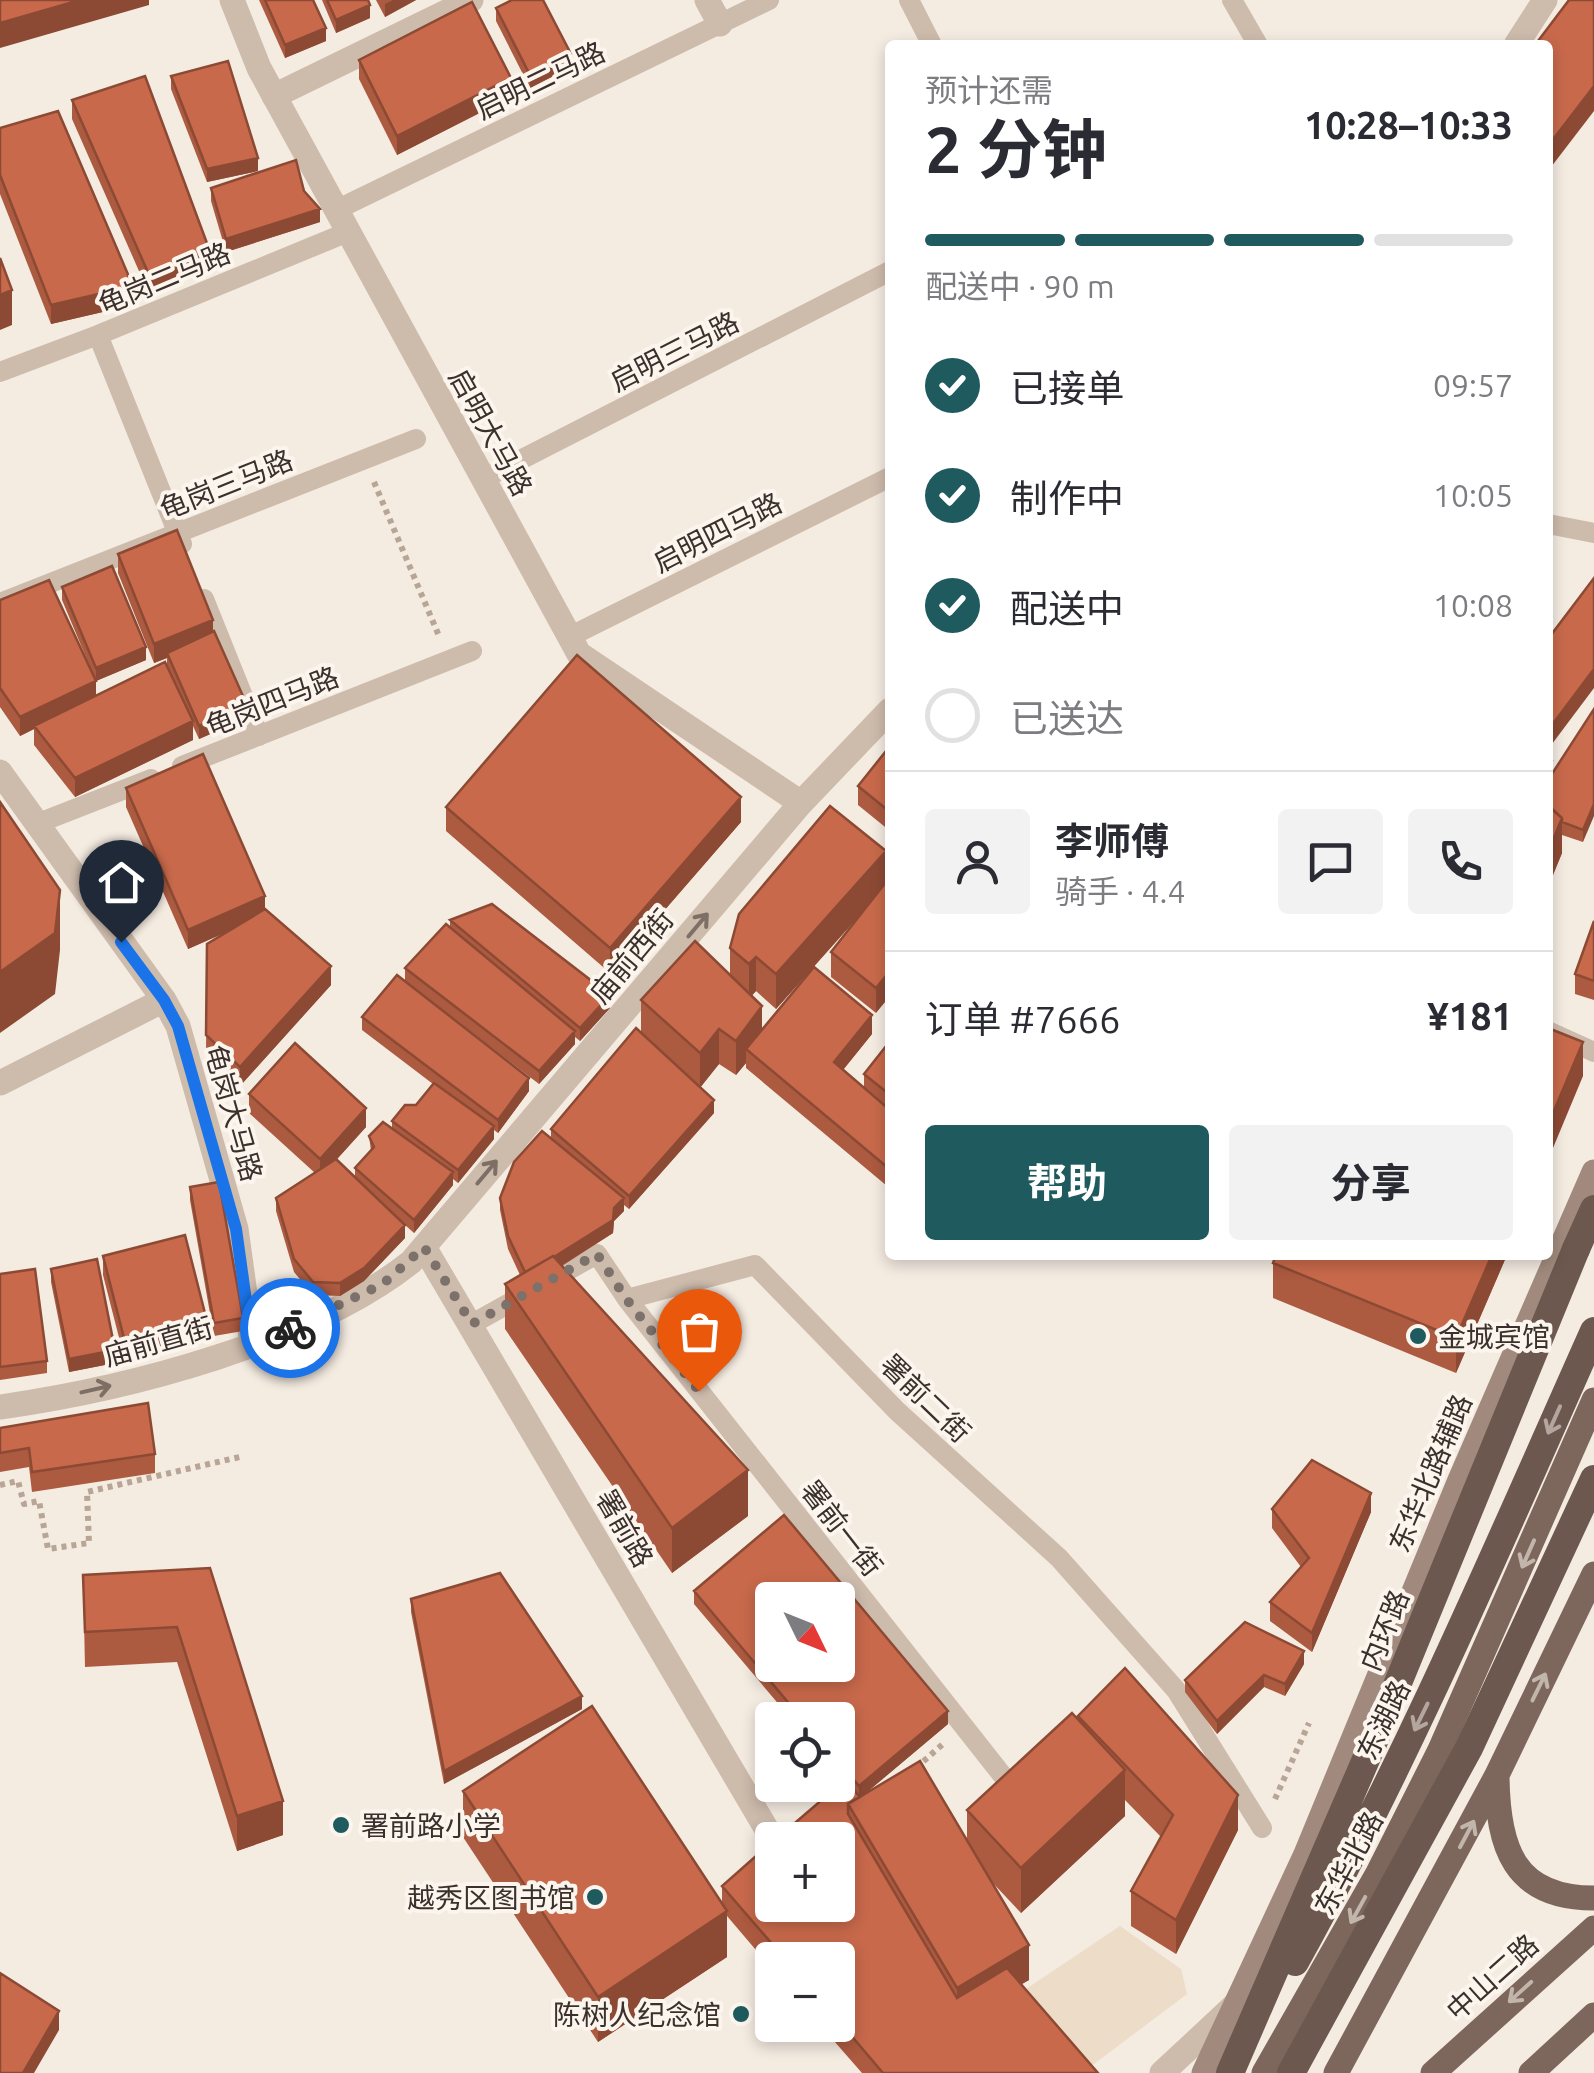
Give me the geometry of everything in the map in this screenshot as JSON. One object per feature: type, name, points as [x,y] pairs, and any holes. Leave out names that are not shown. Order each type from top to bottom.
[{"type":"highway","name":"内环路","points":[[1232,2073],[1594,1210]]},
{"type":"highway","name":"东湖路","points":[[1232,2073],[1380,1803],[1594,1331]]},
{"type":"highway","points":[[1291,2073],[1469,1748],[1594,1480]]},
{"type":"main road","name":"东华北路辅路","points":[[1204,2073],[1277,1917],[1452,1497],[1594,1172]]},
{"type":"main road","name":"东华北路","points":[[1264,2073],[1399,1832],[1477,1668],[1594,1400]]},
{"type":"main road","points":[[1336,2073],[1497,1775],[1594,1574]]},
{"type":"main road","points":[[1497,1775],[1498,1823],[1504,1842],[1526,1876],[1546,1891],[1594,1898]]},
{"type":"main road","points":[[1277,1917],[1399,1832]]},
{"type":"main road","name":"中山二路","points":[[1432,2073],[1594,1928]]},
{"type":"main road","points":[[1531,2073],[1594,2015]]},
{"type":"street","name":"启明大马路","points":[[232,0],[259,68],[579,654],[801,803]]},
{"type":"street","points":[[274,96],[471,0]]},
{"type":"street","points":[[708,0],[720,24]]},
{"type":"street","points":[[1519,40],[1544,0]]},
{"type":"street","name":"庙前西街","points":[[424,1247],[801,803],[885,715]]},
{"type":"street","name":"龟岗大马路","points":[[0,772],[164,1000],[178,1026],[236,1229],[252,1344]]},
{"type":"street","points":[[0,1083],[164,1000]]},
{"type":"street","name":"署前路","points":[[424,1247],[762,1822]]},
{"type":"street","name":"庙前直街","points":[[0,1407],[161,1374],[252,1344],[349,1303],[383,1284],[424,1247]]},
{"type":"street","points":[[1162,2073],[1234,2005]]},
{"type":"lane","name":"启明二马路","points":[[342,221],[769,0]]},
{"type":"lane","points":[[909,0],[929,40]]},
{"type":"lane","points":[[1232,0],[1255,40]]},
{"type":"lane","name":"龟岗二马路","points":[[0,372],[98,335],[342,221]]},
{"type":"lane","name":"启明三马路","points":[[483,479],[885,274]]},
{"type":"lane","points":[[98,335],[259,736]]},
{"type":"lane","name":"龟岗三马路","points":[[0,603],[416,438]]},
{"type":"lane","name":"启明四马路","points":[[569,637],[885,479]]},
{"type":"lane","points":[[1553,525],[1594,534]]},
{"type":"lane","name":"龟岗四马路","points":[[36,824],[472,651]]},
{"type":"lane","points":[[1553,1033],[1594,1052]]},
{"type":"lane","points":[[472,1324],[597,1254],[627,1300]]},
{"type":"lane","name":"署前二街","points":[[627,1300],[756,1265],[897,1412],[1059,1558],[1176,1690],[1262,1828]]},
{"type":"lane","name":"署前一街","points":[[627,1300],[1014,1790]]},
{"type":"path","points":[[364,459],[450,660]]},
{"type":"path","points":[[1553,764],[1562,770]]},
{"type":"path","points":[[0,1485],[18,1480],[24,1504],[39,1501],[48,1549],[89,1542],[87,1492],[244,1456]]},
{"type":"path","points":[[1262,1828],[1309,1722]]},
{"type":"path","points":[[906,1777],[964,1726]]},
{"type":"shaded area","points":[[1120,1926],[1181,1969],[1187,1994],[1082,2073],[953,2038]]},
{"type":"building","points":[[0,0],[80,0],[0,23]]},
{"type":"building","points":[[265,0],[313,0],[326,28],[285,45]]},
{"type":"building","points":[[327,0],[368,0],[370,5],[336,20]]},
{"type":"building","points":[[512,0],[543,0],[571,54],[530,75],[496,8]]},
{"type":"building","points":[[1569,0],[1594,0],[1594,86],[1553,139],[1553,40],[1539,40]]},
{"type":"building","points":[[472,2],[511,78],[397,136],[359,60]]},
{"type":"building","points":[[228,61],[258,158],[207,169],[171,76]]},
{"type":"building","points":[[145,76],[208,246],[150,277],[72,100]]},
{"type":"building","points":[[58,111],[133,286],[51,305],[0,175],[0,128]]},
{"type":"building","points":[[296,160],[304,191],[320,209],[226,239],[211,188]]},
{"type":"building","points":[[0,258],[12,290],[0,295]]},
{"type":"building","points":[[177,530],[213,620],[154,644],[118,554]]},
{"type":"building","points":[[112,566],[146,647],[96,668],[62,587]]},
{"type":"building","points":[[1594,578],[1594,669],[1553,724],[1553,632]]},
{"type":"building","points":[[49,580],[96,681],[20,717],[0,688],[0,600]]},
{"type":"building","points":[[214,631],[247,705],[199,726],[167,653]]},
{"type":"building","points":[[577,655],[741,797],[610,948],[446,807]]},
{"type":"building","points":[[165,662],[193,721],[75,778],[34,726]]},
{"type":"building","points":[[1594,709],[1594,804],[1583,830],[1562,822],[1553,810],[1553,772]]},
{"type":"building","points":[[885,752],[885,808],[858,786]]},
{"type":"building","points":[[203,754],[265,896],[188,930],[126,788]]},
{"type":"building","points":[[0,802],[60,890],[55,933],[0,972]]},
{"type":"building","points":[[830,806],[885,850],[776,974],[756,957],[749,964],[730,948],[739,914]]},
{"type":"building","points":[[1553,810],[1562,818],[1553,840]]},
{"type":"building","points":[[885,883],[885,977],[876,988],[831,952]]},
{"type":"building","points":[[492,904],[610,995],[580,1028],[450,920]]},
{"type":"building","points":[[265,909],[331,966],[240,1067],[206,1035],[207,944]]},
{"type":"building","points":[[1594,921],[1594,981],[1575,974]]},
{"type":"building","points":[[446,924],[575,1031],[539,1071],[405,968]]},
{"type":"building","points":[[695,941],[762,1006],[736,1041],[719,1029],[700,1053],[641,1000]]},
{"type":"building","points":[[814,967],[872,1015],[834,1062],[885,1106],[885,1165],[746,1049]]},
{"type":"building","points":[[397,975],[529,1078],[498,1120],[362,1017]]},
{"type":"building","points":[[636,1028],[714,1100],[629,1196],[551,1129]]},
{"type":"building","points":[[1553,1030],[1583,1042],[1553,1113]]},
{"type":"building","points":[[295,1043],[366,1108],[320,1159],[249,1094]]},
{"type":"building","points":[[885,1047],[885,1091],[864,1074]]},
{"type":"building","points":[[434,1083],[494,1126],[458,1170],[392,1121],[405,1105],[416,1105]]},
{"type":"building","points":[[383,1122],[453,1172],[414,1220],[355,1168],[374,1147],[369,1136]]},
{"type":"building","points":[[542,1131],[624,1198],[614,1208],[613,1220],[525,1272],[508,1236],[500,1198],[514,1162]]},
{"type":"building","points":[[336,1159],[405,1225],[364,1268],[340,1283],[313,1282],[294,1259],[276,1198]]},
{"type":"building","points":[[219,1182],[243,1318],[214,1323],[190,1187]]},
{"type":"building","points":[[185,1235],[207,1321],[125,1342],[103,1256]]},
{"type":"building","points":[[553,1256],[748,1470],[672,1528],[505,1284]]},
{"type":"building","points":[[97,1259],[115,1350],[69,1359],[51,1269]]},
{"type":"building","points":[[1274,1260],[1490,1260],[1456,1338],[1273,1263]]},
{"type":"building","points":[[35,1269],[47,1361],[0,1367],[0,1274]]},
{"type":"building","points":[[148,1403],[155,1454],[32,1472],[29,1448],[0,1453],[0,1428]]},
{"type":"building","points":[[1312,1460],[1371,1493],[1312,1633],[1270,1602],[1309,1558],[1272,1509]]},
{"type":"building","points":[[784,1515],[840,1582],[755,1582],[755,1663],[694,1591]]},
{"type":"building","points":[[210,1568],[283,1801],[237,1816],[177,1627],[85,1632],[83,1575]]},
{"type":"building","points":[[500,1573],[582,1696],[444,1771],[411,1599]]},
{"type":"building","points":[[855,1600],[948,1711],[859,1786],[855,1781],[855,1702],[788,1702],[771,1682],[855,1682]]},
{"type":"building","points":[[1245,1622],[1304,1651],[1285,1684],[1264,1675],[1217,1721],[1185,1680]]},
{"type":"building","points":[[1125,1668],[1238,1795],[1176,1920],[1131,1891],[1173,1815],[1078,1716]]},
{"type":"building","name":"越秀区图书馆","points":[[592,1706],[727,1911],[598,1997],[463,1791]]},
{"type":"building","points":[[1072,1713],[1125,1770],[1021,1868],[967,1810]]},
{"type":"building","points":[[920,1761],[1029,1945],[957,1988],[848,1804]]},
{"type":"building","points":[[819,1802],[851,1802],[848,1814],[853,1822],[796,1822]]},
{"type":"building","points":[[855,1826],[957,1998],[1007,1968],[1098,2073],[883,2073],[855,2040],[855,1942],[770,1942],[722,1886],[755,1857],[755,1922],[855,1922]]},
{"type":"building","points":[[0,1973],[59,2011],[23,2073],[0,2073]]},
{"type":"way so far","points":[[290,1328],[383,1284],[424,1247],[472,1324],[597,1254],[627,1300],[699,1391]]},
{"type":"place","name":"金城宾馆","points":[[1418,1336]]},
{"type":"place","name":"署前路小学","points":[[341,1825]]},
{"type":"place","name":"越秀区图书馆","points":[[595,1897]]},
{"type":"place","name":"陈树人纪念馆","points":[[741,2014]]},
{"type":"route","points":[[121,942],[164,1000],[178,1026],[236,1229],[252,1344],[290,1328]]}]
